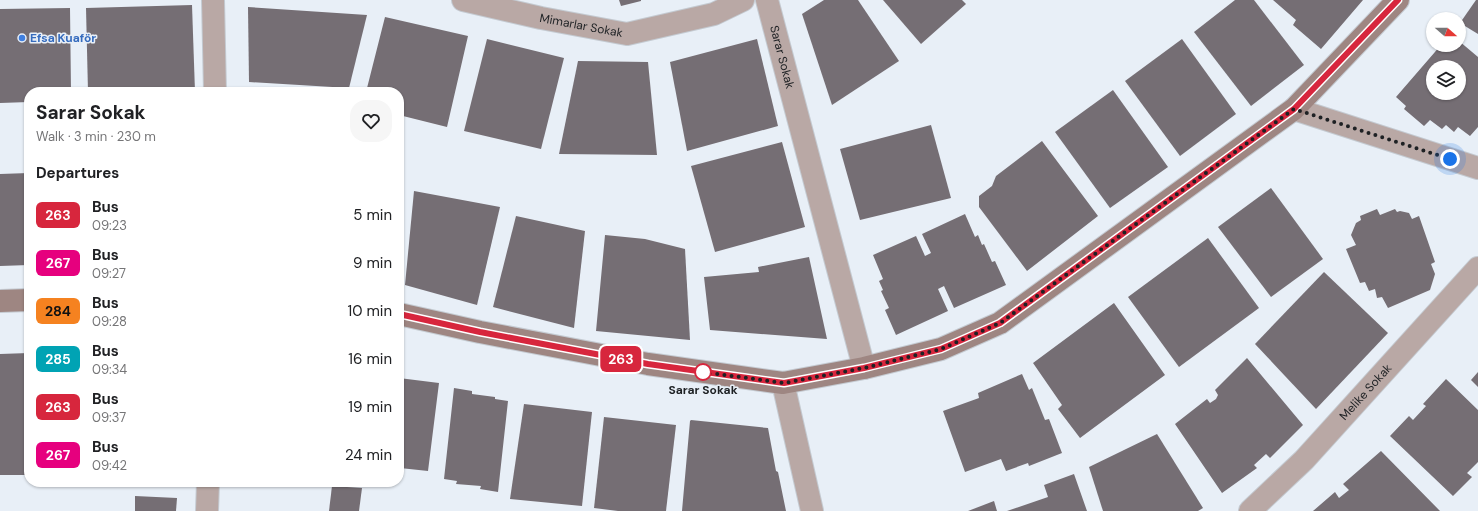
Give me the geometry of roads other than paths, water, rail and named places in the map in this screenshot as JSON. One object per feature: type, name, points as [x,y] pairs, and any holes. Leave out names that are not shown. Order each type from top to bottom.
[{"type":"main road","points":[[404,315],[480,332],[648,364],[784,383],[864,368],[941,349],[1000,323],[1294,109],[1398,0]]},
{"type":"main road","points":[[0,301],[24,300]]},
{"type":"street","points":[[213,0],[215,87]]},
{"type":"street","name":"Mimarlar Sokak","points":[[463,0],[541,18],[627,34],[714,14],[743,0]]},
{"type":"street","name":"Sarar Sokak","points":[[767,0],[864,368]]},
{"type":"street","points":[[1294,109],[1478,168]]},
{"type":"street","name":"Melike Sokak","points":[[1250,511],[1304,460],[1478,268]]},
{"type":"street","points":[[784,383],[812,511]]},
{"type":"street","points":[[207,511],[208,487]]},
{"type":"place","name":"Efsa Kuaför","points":[[22,38]]},
{"type":"place","name":"Sarar Sokak","points":[[703,372]]}]
